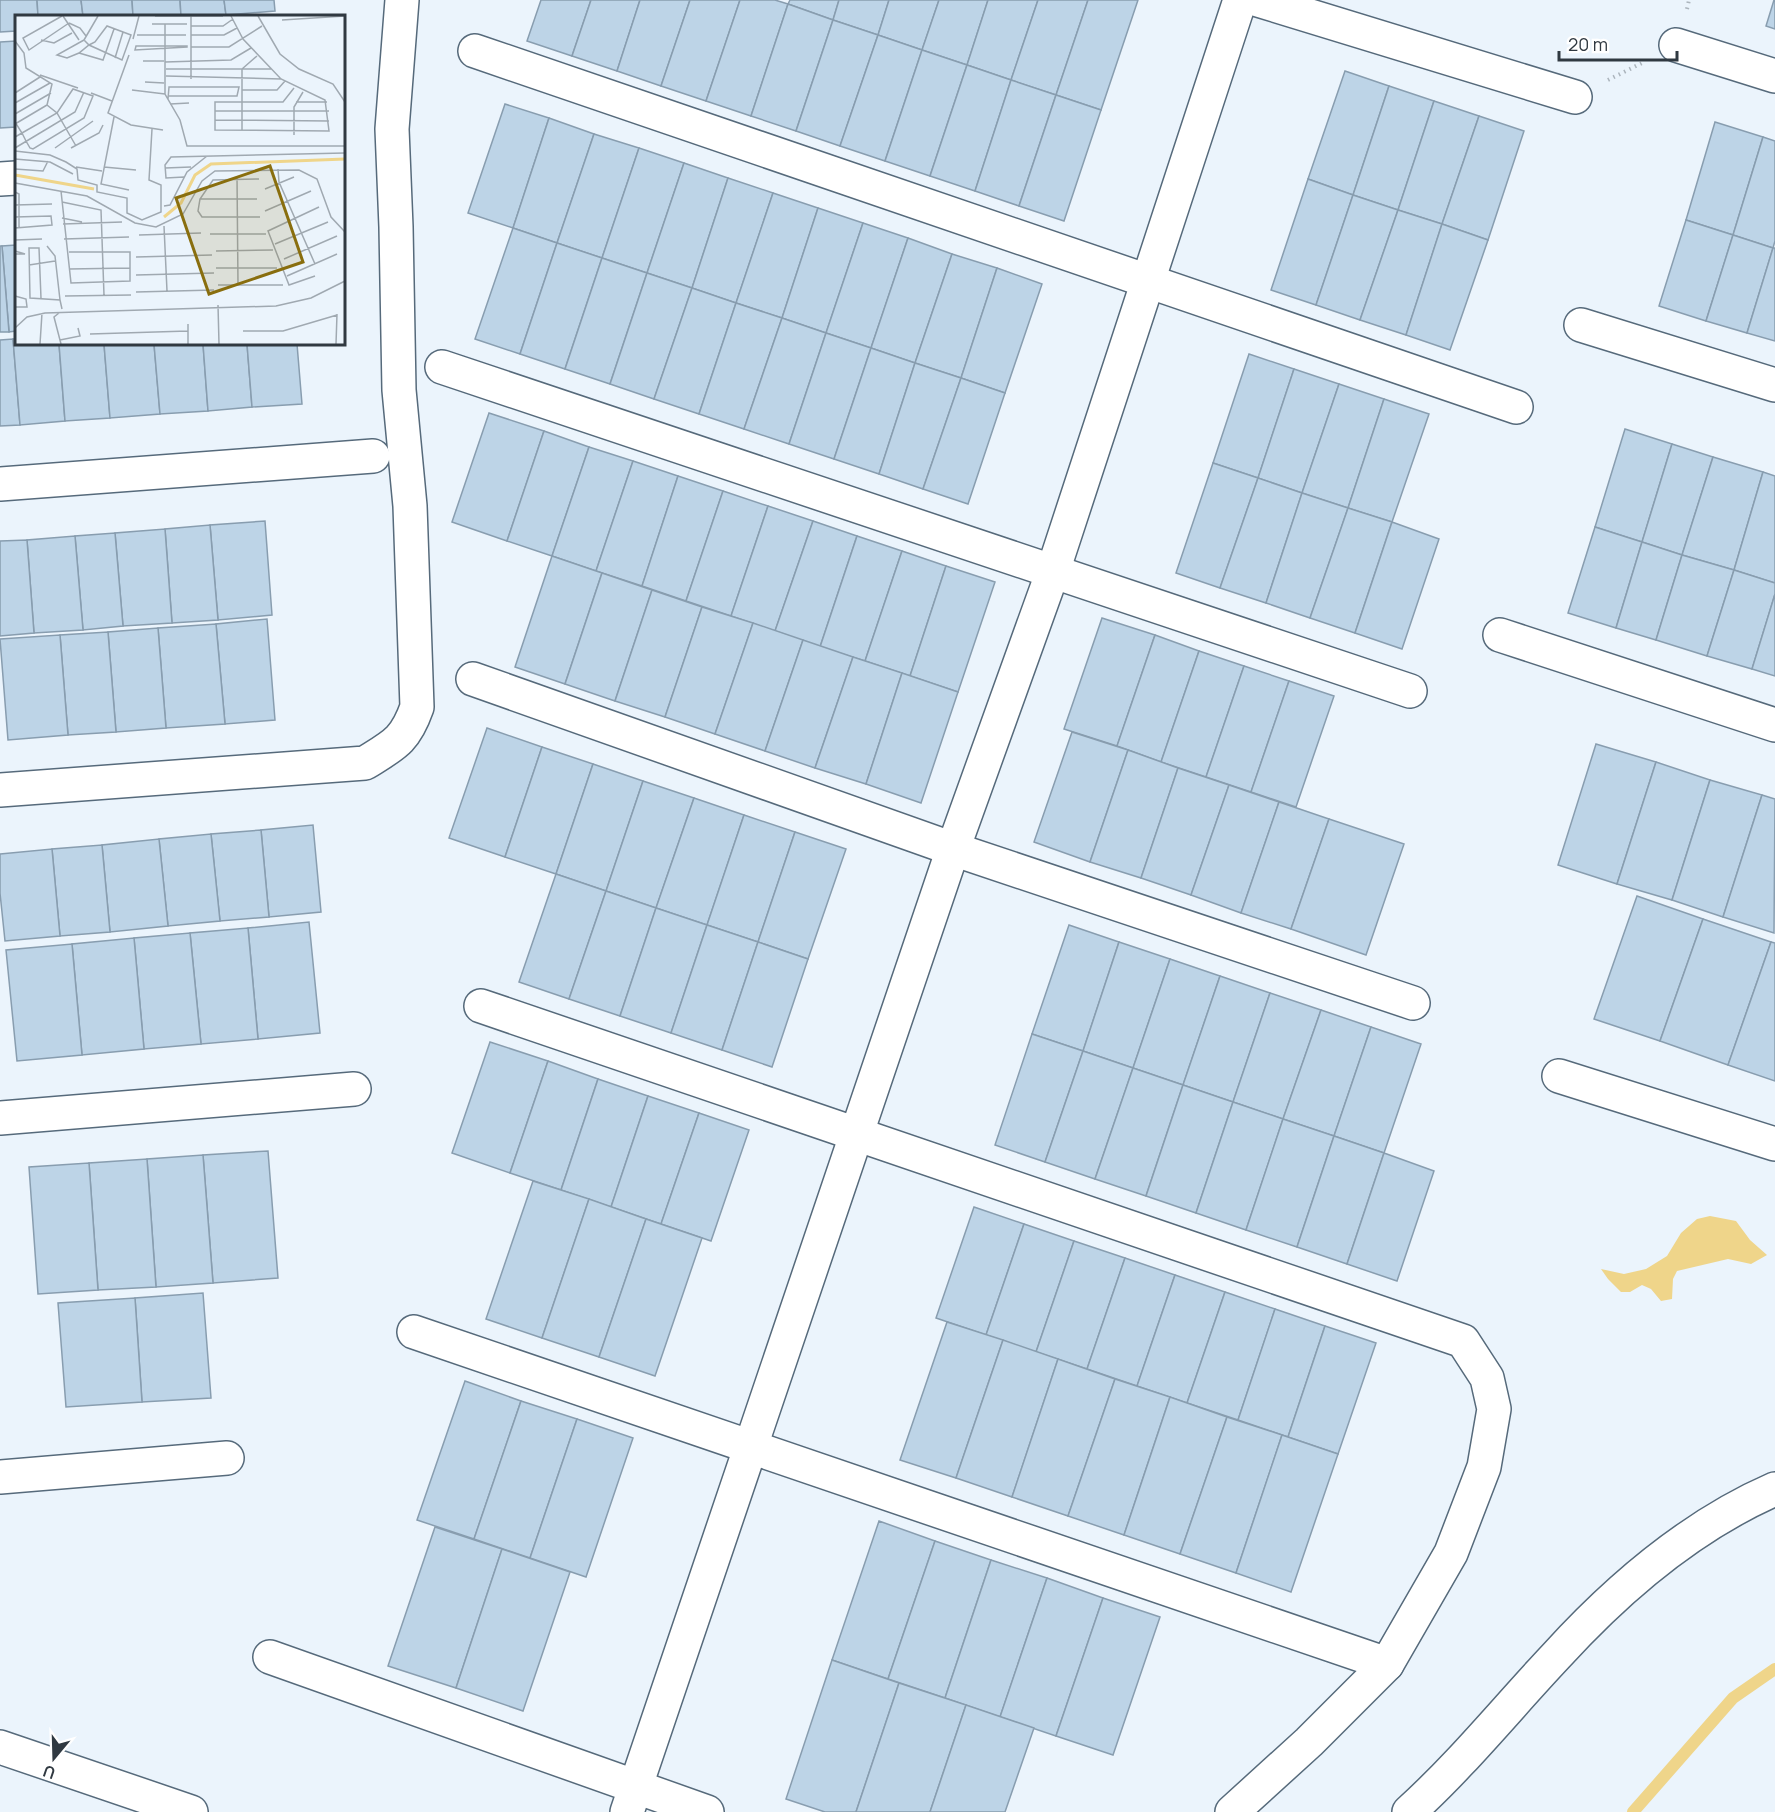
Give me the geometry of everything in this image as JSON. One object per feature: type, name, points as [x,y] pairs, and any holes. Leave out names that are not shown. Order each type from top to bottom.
[{"type":"street","points":[[0,790],[365,763],[397,744],[410,726],[417,707],[413,566],[399,390],[392,129],[402,0]]},
{"type":"street","points":[[631,1799],[952,849],[1053,571],[1240,0]]},
{"type":"street","points":[[1258,0],[1575,97]]},
{"type":"street","points":[[1676,45],[1775,76]]},
{"type":"street","points":[[475,51],[1516,407]]},
{"type":"street","points":[[0,179],[15,178]]},
{"type":"street","points":[[1581,324],[1775,385]]},
{"type":"street","points":[[442,366],[1410,691]]},
{"type":"street","points":[[0,484],[373,456]]},
{"type":"street","points":[[1500,635],[1775,725]]},
{"type":"street","points":[[473,679],[952,849],[1413,1003]]},
{"type":"street","points":[[481,1006],[1463,1341],[1487,1378],[1494,1409],[1484,1467],[1451,1553],[1387,1664],[1309,1742],[1232,1812]]},
{"type":"street","points":[[1559,1076],[1775,1144]]},
{"type":"street","points":[[0,1118],[354,1089]]},
{"type":"street","points":[[414,1332],[1387,1664]]},
{"type":"street","points":[[0,1477],[227,1458]]},
{"type":"street","points":[[1410,1812],[1461,1762],[1588,1622],[1645,1569],[1743,1504],[1775,1489]]},
{"type":"street","points":[[270,1657],[631,1799],[707,1812]]},
{"type":"street","points":[[0,1746],[191,1812]]},
{"type":"shaded area","points":[[1710,1216],[1736,1221],[1750,1240],[1767,1255],[1751,1264],[1728,1259],[1677,1271],[1673,1279],[1672,1299],[1661,1301],[1651,1289],[1642,1285],[1630,1292],[1621,1292],[1601,1269],[1624,1274],[1646,1269],[1667,1256],[1681,1233],[1697,1219]]},
{"type":"building","points":[[0,0],[37,0],[38,15],[15,15],[15,31],[0,32]]},
{"type":"building","points":[[37,0],[81,0],[83,15],[38,15]]},
{"type":"building","points":[[81,0],[132,0],[133,15],[83,15]]},
{"type":"building","points":[[132,0],[180,0],[181,15],[133,15]]},
{"type":"building","points":[[180,0],[224,0],[226,15],[181,15]]},
{"type":"building","points":[[224,0],[274,0],[275,11],[226,15]]},
{"type":"building","points":[[541,0],[591,0],[572,56],[527,41]]},
{"type":"building","points":[[591,0],[640,0],[617,71],[572,56]]},
{"type":"building","points":[[640,0],[690,0],[661,86],[617,71]]},
{"type":"building","points":[[690,0],[740,0],[706,101],[661,86]]},
{"type":"building","points":[[740,0],[775,0],[788,4],[751,116],[706,101]]},
{"type":"building","points":[[790,0],[839,0],[833,20],[788,4]]},
{"type":"building","points":[[839,0],[889,0],[878,35],[833,20]]},
{"type":"building","points":[[889,0],[939,0],[922,50],[878,35]]},
{"type":"building","points":[[939,0],[988,0],[967,65],[922,50]]},
{"type":"building","points":[[988,0],[1038,0],[1011,80],[967,65]]},
{"type":"building","points":[[1038,0],[1088,0],[1056,95],[1011,80]]},
{"type":"building","points":[[1088,0],[1138,0],[1101,110],[1056,95]]},
{"type":"building","points":[[1775,0],[1775,29],[1766,26]]},
{"type":"building","points":[[788,4],[833,20],[796,131],[751,116]]},
{"type":"building","points":[[833,20],[878,35],[840,146],[796,131]]},
{"type":"building","points":[[878,35],[922,50],[885,161],[840,146]]},
{"type":"building","points":[[15,41],[15,127],[0,128],[0,42]]},
{"type":"building","points":[[922,50],[967,65],[930,176],[885,161]]},
{"type":"building","points":[[967,65],[1011,80],[975,191],[930,176]]},
{"type":"building","points":[[1345,71],[1389,86],[1353,195],[1308,179]]},
{"type":"building","points":[[1011,80],[1056,95],[1019,206],[975,191]]},
{"type":"building","points":[[1389,86],[1434,101],[1398,210],[1353,195]]},
{"type":"building","points":[[1056,95],[1101,110],[1064,221],[1019,206]]},
{"type":"building","points":[[1434,101],[1479,116],[1442,224],[1398,210]]},
{"type":"building","points":[[505,104],[549,118],[513,228],[468,213]]},
{"type":"building","points":[[1479,116],[1524,131],[1488,240],[1442,224]]},
{"type":"building","points":[[549,118],[594,134],[557,243],[513,228]]},
{"type":"building","points":[[1715,122],[1763,137],[1733,235],[1686,220]]},
{"type":"building","points":[[594,134],[639,148],[602,258],[557,243]]},
{"type":"building","points":[[1763,137],[1775,141],[1775,241],[1773,248],[1733,235]]},
{"type":"building","points":[[639,148],[684,163],[647,273],[602,258]]},
{"type":"building","points":[[684,163],[728,178],[692,288],[647,273]]},
{"type":"building","points":[[728,178],[773,193],[736,303],[692,288]]},
{"type":"building","points":[[1308,179],[1353,195],[1316,305],[1271,290]]},
{"type":"building","points":[[773,193],[818,208],[782,318],[736,303]]},
{"type":"building","points":[[1353,195],[1398,210],[1360,320],[1316,305]]},
{"type":"building","points":[[818,208],[863,223],[826,333],[782,318]]},
{"type":"building","points":[[1398,210],[1442,224],[1406,335],[1360,320]]},
{"type":"building","points":[[1686,220],[1733,235],[1706,321],[1659,306]]},
{"type":"building","points":[[863,223],[908,238],[871,348],[826,333]]},
{"type":"building","points":[[1442,224],[1488,240],[1450,350],[1406,335]]},
{"type":"building","points":[[513,228],[557,243],[520,354],[475,339]]},
{"type":"building","points":[[1733,235],[1773,248],[1747,333],[1706,321]]},
{"type":"building","points":[[908,238],[952,254],[915,363],[871,348]]},
{"type":"building","points":[[557,243],[602,258],[565,369],[520,354]]},
{"type":"building","points":[[15,245],[15,331],[9,332],[2,246]]},
{"type":"building","points":[[0,246],[2,246],[9,332],[0,332]]},
{"type":"building","points":[[1773,248],[1775,248],[1775,341],[1747,333]]},
{"type":"building","points":[[952,254],[997,268],[961,378],[915,363]]},
{"type":"building","points":[[602,258],[647,273],[610,384],[565,369]]},
{"type":"building","points":[[997,268],[1042,284],[1005,393],[961,378]]},
{"type":"building","points":[[647,273],[692,288],[654,399],[610,384]]},
{"type":"building","points":[[692,288],[736,303],[699,414],[654,399]]},
{"type":"building","points":[[736,303],[782,318],[744,429],[699,414]]},
{"type":"building","points":[[782,318],[826,333],[789,444],[744,429]]},
{"type":"building","points":[[826,333],[871,348],[834,459],[789,444]]},
{"type":"building","points":[[13,339],[20,425],[0,426],[0,340]]},
{"type":"building","points":[[13,339],[15,339],[15,345],[59,345],[65,421],[20,425]]},
{"type":"building","points":[[59,345],[104,345],[110,418],[65,421]]},
{"type":"building","points":[[104,345],[154,345],[160,414],[110,418]]},
{"type":"building","points":[[154,345],[203,345],[208,411],[160,414]]},
{"type":"building","points":[[203,345],[247,345],[252,407],[208,411]]},
{"type":"building","points":[[247,345],[297,345],[302,404],[252,407]]},
{"type":"building","points":[[871,348],[915,363],[879,474],[834,459]]},
{"type":"building","points":[[1249,354],[1294,369],[1258,478],[1213,463]]},
{"type":"building","points":[[915,363],[961,378],[923,489],[879,474]]},
{"type":"building","points":[[1294,369],[1339,384],[1302,493],[1258,478]]},
{"type":"building","points":[[961,378],[1005,393],[968,504],[923,489]]},
{"type":"building","points":[[1339,384],[1384,399],[1348,508],[1302,493]]},
{"type":"building","points":[[1384,399],[1429,414],[1392,522],[1348,508]]},
{"type":"building","points":[[489,413],[544,431],[507,541],[452,522]]},
{"type":"building","points":[[1625,429],[1672,444],[1642,542],[1595,527]]},
{"type":"building","points":[[544,431],[589,447],[552,556],[507,541]]},
{"type":"building","points":[[1672,444],[1713,457],[1682,555],[1642,542]]},
{"type":"building","points":[[589,447],[633,461],[596,571],[552,556]]},
{"type":"building","points":[[1713,457],[1763,472],[1734,570],[1682,555]]},
{"type":"building","points":[[633,461],[678,476],[642,586],[596,571]]},
{"type":"building","points":[[1213,463],[1258,478],[1220,588],[1176,573]]},
{"type":"building","points":[[1763,472],[1775,476],[1775,583],[1734,570]]},
{"type":"building","points":[[678,476],[723,491],[686,601],[642,586]]},
{"type":"building","points":[[1258,478],[1302,493],[1266,603],[1220,588]]},
{"type":"building","points":[[723,491],[768,506],[731,616],[686,601]]},
{"type":"building","points":[[1302,493],[1348,508],[1310,618],[1266,603]]},
{"type":"building","points":[[768,506],[813,521],[775,631],[731,616]]},
{"type":"building","points":[[1348,508],[1392,522],[1355,633],[1310,618]]},
{"type":"building","points":[[265,521],[272,615],[218,620],[210,525]]},
{"type":"building","points":[[813,521],[857,536],[820,647],[775,631]]},
{"type":"building","points":[[1392,522],[1439,539],[1402,649],[1355,633]]},
{"type":"building","points":[[210,525],[218,620],[172,623],[165,529]]},
{"type":"building","points":[[1595,527],[1642,542],[1616,628],[1568,613]]},
{"type":"building","points":[[165,529],[172,623],[123,626],[115,533]]},
{"type":"building","points":[[115,533],[123,626],[83,630],[75,536]]},
{"type":"building","points":[[75,536],[83,630],[34,633],[27,540]]},
{"type":"building","points":[[857,536],[902,551],[865,661],[820,647]]},
{"type":"building","points":[[27,540],[34,633],[0,636],[0,541]]},
{"type":"building","points":[[1642,542],[1682,555],[1656,640],[1616,628]]},
{"type":"building","points":[[902,551],[946,566],[910,676],[865,661]]},
{"type":"building","points":[[1682,555],[1734,570],[1707,656],[1656,640]]},
{"type":"building","points":[[552,556],[602,573],[565,684],[515,667]]},
{"type":"building","points":[[946,566],[995,582],[958,692],[910,676]]},
{"type":"building","points":[[1734,570],[1775,583],[1775,594],[1752,669],[1707,656]]},
{"type":"building","points":[[602,573],[652,590],[615,701],[565,684]]},
{"type":"building","points":[[652,590],[702,607],[665,717],[615,701]]},
{"type":"building","points":[[1775,594],[1775,676],[1752,669]]},
{"type":"building","points":[[702,607],[753,623],[715,734],[665,717]]},
{"type":"building","points":[[1102,618],[1155,635],[1117,746],[1064,729]]},
{"type":"building","points":[[267,619],[275,720],[225,724],[216,624]]},
{"type":"building","points":[[753,623],[803,640],[765,751],[715,734]]},
{"type":"building","points":[[216,624],[225,724],[166,728],[158,628]]},
{"type":"building","points":[[158,628],[166,728],[116,732],[108,632]]},
{"type":"building","points":[[108,632],[116,732],[68,735],[60,635]]},
{"type":"building","points":[[60,635],[68,735],[8,740],[0,639]]},
{"type":"building","points":[[1155,635],[1199,651],[1161,762],[1117,746]]},
{"type":"building","points":[[803,640],[853,657],[815,768],[765,751]]},
{"type":"building","points":[[1199,651],[1244,666],[1206,777],[1161,762]]},
{"type":"building","points":[[853,657],[902,673],[866,784],[815,768]]},
{"type":"building","points":[[1244,666],[1289,681],[1251,792],[1206,777]]},
{"type":"building","points":[[902,673],[958,692],[921,803],[866,784]]},
{"type":"building","points":[[1289,681],[1334,696],[1296,807],[1251,792]]},
{"type":"building","points":[[487,728],[542,747],[505,857],[449,838]]},
{"type":"building","points":[[1072,732],[1128,750],[1090,862],[1034,842]]},
{"type":"building","points":[[1596,744],[1656,762],[1617,884],[1558,865]]},
{"type":"building","points":[[542,747],[593,764],[556,874],[505,857]]},
{"type":"building","points":[[1128,750],[1178,768],[1141,878],[1090,862]]},
{"type":"building","points":[[1656,762],[1710,780],[1672,900],[1617,884]]},
{"type":"building","points":[[593,764],[643,781],[606,891],[556,874]]},
{"type":"building","points":[[1178,768],[1229,785],[1191,895],[1141,878]]},
{"type":"building","points":[[1710,780],[1762,795],[1723,917],[1672,900]]},
{"type":"building","points":[[643,781],[694,798],[656,908],[606,891]]},
{"type":"building","points":[[1229,785],[1279,802],[1241,913],[1191,895]]},
{"type":"building","points":[[1762,795],[1775,799],[1774,933],[1723,917]]},
{"type":"building","points":[[694,798],[744,815],[707,925],[656,908]]},
{"type":"building","points":[[1279,802],[1329,819],[1291,929],[1241,913]]},
{"type":"building","points":[[744,815],[795,832],[758,942],[707,925]]},
{"type":"building","points":[[1329,819],[1404,844],[1366,955],[1291,929]]},
{"type":"building","points":[[313,825],[321,912],[269,917],[261,830]]},
{"type":"building","points":[[261,830],[269,917],[220,921],[211,834]]},
{"type":"building","points":[[795,832],[846,849],[808,959],[758,942]]},
{"type":"building","points":[[211,834],[220,921],[168,926],[159,839]]},
{"type":"building","points":[[159,839],[168,926],[110,932],[102,845]]},
{"type":"building","points":[[102,845],[110,932],[60,936],[52,849]]},
{"type":"building","points":[[52,849],[60,936],[5,941],[0,893],[0,854]]},
{"type":"building","points":[[556,874],[606,891],[569,999],[519,982]]},
{"type":"building","points":[[606,891],[656,908],[620,1016],[569,999]]},
{"type":"building","points":[[1637,896],[1703,919],[1660,1041],[1594,1019]]},
{"type":"building","points":[[656,908],[707,925],[671,1033],[620,1016]]},
{"type":"building","points":[[1703,919],[1771,942],[1728,1065],[1660,1041]]},
{"type":"building","points":[[309,922],[320,1033],[258,1039],[248,928]]},
{"type":"building","points":[[707,925],[758,942],[722,1050],[671,1033]]},
{"type":"building","points":[[1069,925],[1119,942],[1083,1051],[1032,1034]]},
{"type":"building","points":[[248,928],[258,1039],[201,1044],[190,933]]},
{"type":"building","points":[[190,933],[201,1044],[144,1049],[134,938]]},
{"type":"building","points":[[134,938],[144,1049],[82,1055],[72,944]]},
{"type":"building","points":[[758,942],[808,959],[772,1067],[722,1050]]},
{"type":"building","points":[[1119,942],[1170,959],[1133,1068],[1083,1051]]},
{"type":"building","points":[[1771,942],[1775,943],[1775,1081],[1728,1065]]},
{"type":"building","points":[[72,944],[82,1055],[17,1061],[6,950]]},
{"type":"building","points":[[1170,959],[1220,976],[1183,1085],[1133,1068]]},
{"type":"building","points":[[1220,976],[1270,993],[1233,1102],[1183,1085]]},
{"type":"building","points":[[1270,993],[1321,1010],[1283,1119],[1233,1102]]},
{"type":"building","points":[[1321,1010],[1371,1027],[1334,1136],[1283,1119]]},
{"type":"building","points":[[1371,1027],[1421,1044],[1384,1153],[1334,1136]]},
{"type":"building","points":[[1032,1034],[1083,1051],[1045,1162],[995,1145]]},
{"type":"building","points":[[490,1042],[548,1061],[510,1173],[452,1153]]},
{"type":"building","points":[[1083,1051],[1133,1068],[1095,1179],[1045,1162]]},
{"type":"building","points":[[548,1061],[598,1079],[561,1190],[510,1173]]},
{"type":"building","points":[[1133,1068],[1183,1085],[1146,1196],[1095,1179]]},
{"type":"building","points":[[598,1079],[648,1096],[611,1207],[561,1190]]},
{"type":"building","points":[[1183,1085],[1233,1102],[1196,1213],[1146,1196]]},
{"type":"building","points":[[648,1096],[699,1113],[661,1224],[611,1207]]},
{"type":"building","points":[[1233,1102],[1283,1119],[1246,1230],[1196,1213]]},
{"type":"building","points":[[699,1113],[749,1130],[711,1241],[661,1224]]},
{"type":"building","points":[[1283,1119],[1334,1136],[1297,1247],[1246,1230]]},
{"type":"building","points":[[1334,1136],[1384,1153],[1347,1264],[1297,1247]]},
{"type":"building","points":[[268,1151],[278,1278],[213,1283],[203,1155]]},
{"type":"building","points":[[1384,1153],[1434,1171],[1397,1281],[1347,1264]]},
{"type":"building","points":[[203,1155],[213,1283],[156,1287],[147,1159]]},
{"type":"building","points":[[147,1159],[156,1287],[98,1290],[89,1163]]},
{"type":"building","points":[[89,1163],[98,1290],[38,1294],[29,1167]]},
{"type":"building","points":[[533,1181],[589,1199],[542,1338],[486,1319]]},
{"type":"building","points":[[589,1199],[646,1219],[599,1357],[542,1338]]},
{"type":"building","points":[[974,1207],[1024,1224],[986,1335],[936,1318]]},
{"type":"building","points":[[646,1219],[702,1238],[655,1376],[599,1357]]},
{"type":"building","points":[[1024,1224],[1074,1241],[1036,1352],[986,1335]]},
{"type":"building","points":[[1074,1241],[1125,1258],[1087,1369],[1036,1352]]},
{"type":"building","points":[[1125,1258],[1175,1275],[1137,1386],[1087,1369]]},
{"type":"building","points":[[1175,1275],[1225,1292],[1187,1403],[1137,1386]]},
{"type":"building","points":[[1225,1292],[1275,1309],[1238,1420],[1187,1403]]},
{"type":"building","points":[[203,1293],[211,1398],[142,1402],[135,1298]]},
{"type":"building","points":[[135,1298],[142,1402],[66,1407],[58,1303]]},
{"type":"building","points":[[1275,1309],[1325,1326],[1288,1437],[1238,1420]]},
{"type":"building","points":[[947,1322],[1003,1340],[956,1478],[900,1460]]},
{"type":"building","points":[[1325,1326],[1376,1343],[1338,1454],[1288,1437]]},
{"type":"building","points":[[1003,1340],[1058,1359],[1012,1497],[956,1478]]},
{"type":"building","points":[[1058,1359],[1115,1379],[1068,1516],[1012,1497]]},
{"type":"building","points":[[1115,1379],[1170,1397],[1124,1535],[1068,1516]]},
{"type":"building","points":[[465,1381],[521,1401],[474,1539],[417,1520]]},
{"type":"building","points":[[1170,1397],[1227,1417],[1180,1554],[1124,1535]]},
{"type":"building","points":[[521,1401],[577,1419],[530,1558],[474,1539]]},
{"type":"building","points":[[1227,1417],[1282,1435],[1236,1573],[1180,1554]]},
{"type":"building","points":[[577,1419],[633,1438],[586,1577],[530,1558]]},
{"type":"building","points":[[1282,1435],[1338,1454],[1291,1592],[1236,1573]]},
{"type":"building","points":[[879,1521],[935,1541],[888,1679],[832,1660]]},
{"type":"building","points":[[435,1527],[502,1549],[456,1688],[388,1666]]},
{"type":"building","points":[[935,1541],[991,1560],[945,1698],[888,1679]]},
{"type":"building","points":[[502,1549],[570,1572],[523,1711],[456,1688]]},
{"type":"building","points":[[991,1560],[1047,1578],[1000,1717],[945,1698]]},
{"type":"building","points":[[1047,1578],[1103,1598],[1056,1736],[1000,1717]]},
{"type":"building","points":[[1103,1598],[1160,1617],[1113,1755],[1056,1736]]},
{"type":"building","points":[[832,1660],[899,1683],[856,1812],[825,1812],[786,1799]]},
{"type":"building","points":[[899,1683],[966,1705],[930,1812],[856,1812]]},
{"type":"building","points":[[966,1705],[1034,1728],[1005,1812],[930,1812]]},
{"type":"waterway","points":[[1633,1812],[1733,1698],[1775,1669]]}]
